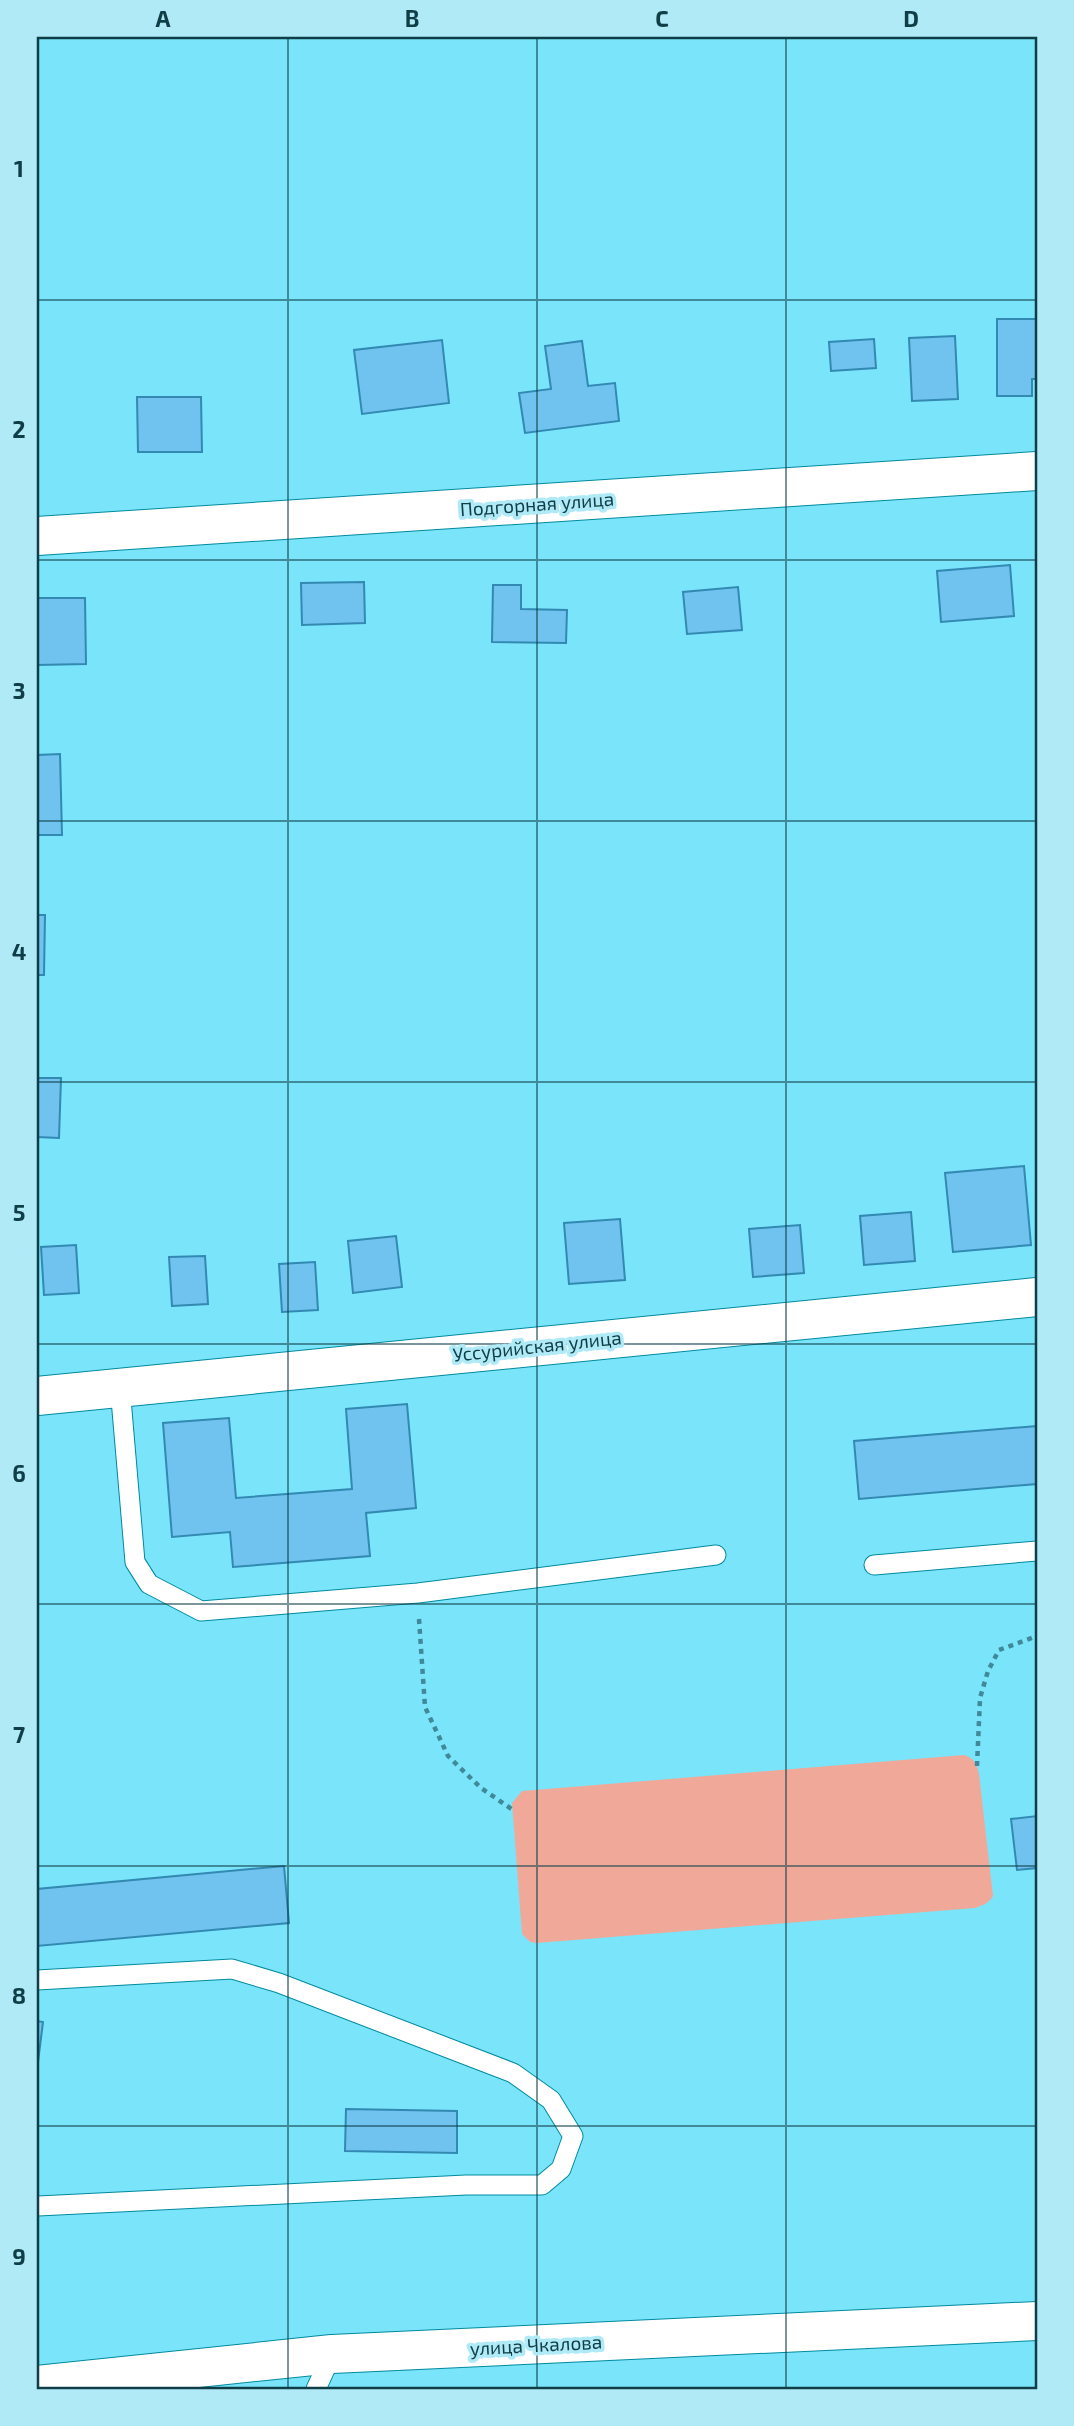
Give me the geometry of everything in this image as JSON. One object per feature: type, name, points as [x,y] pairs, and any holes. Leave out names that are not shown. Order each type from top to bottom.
[{"type":"street","name":"Подгорная улица","points":[[37,536],[1037,471]]},
{"type":"street","name":"Уссурийская улица","points":[[37,1396],[1037,1297]]},
{"type":"street","name":"улица Чкалова","points":[[37,2385],[332,2354],[1037,2321]]},
{"type":"lane","points":[[120,1387],[135,1562],[149,1584],[201,1611],[418,1593],[716,1555]]},
{"type":"lane","points":[[874,1565],[1037,1551]]},
{"type":"lane","points":[[37,1980],[232,1969],[279,1983],[513,2073],[551,2100],[573,2136],[561,2169],[542,2185],[466,2185],[38,2206]]},
{"type":"lane","points":[[316,2389],[332,2354]]},
{"type":"path","points":[[418,1593],[425,1707],[448,1756],[481,1788],[513,1810]]},
{"type":"path","points":[[977,1766],[979,1698],[988,1671],[999,1650],[1037,1636]]},
{"type":"shaded area","points":[[964,1755],[974,1762],[979,1774],[993,1896],[980,1906],[537,1943],[530,1942],[522,1934],[512,1803],[522,1791]]},
{"type":"building","points":[[997,319],[1037,319],[1037,379],[1032,379],[1032,396],[997,396]]},
{"type":"building","points":[[955,336],[958,399],[912,401],[909,338]]},
{"type":"building","points":[[874,339],[876,368],[831,371],[829,342]]},
{"type":"building","points":[[442,340],[449,403],[362,414],[354,350]]},
{"type":"building","points":[[582,341],[588,386],[615,383],[619,421],[525,433],[519,393],[551,389],[545,346]]},
{"type":"building","points":[[137,397],[201,397],[202,452],[138,452]]},
{"type":"building","points":[[1010,565],[1014,616],[941,622],[937,571]]},
{"type":"building","points":[[364,582],[365,623],[302,625],[301,583]]},
{"type":"building","points":[[493,585],[521,585],[521,609],[567,610],[566,643],[492,642]]},
{"type":"building","points":[[738,587],[742,630],[687,634],[683,592]]},
{"type":"building","points":[[37,598],[85,598],[86,664],[37,665]]},
{"type":"building","points":[[60,754],[62,835],[37,835],[37,755]]},
{"type":"building","points":[[37,915],[45,915],[44,975],[37,975]]},
{"type":"building","points":[[37,1078],[61,1078],[59,1138],[37,1137]]},
{"type":"building","points":[[1024,1166],[1031,1245],[953,1252],[945,1173]]},
{"type":"building","points":[[911,1212],[915,1261],[864,1265],[860,1216]]},
{"type":"building","points":[[620,1219],[625,1280],[569,1284],[564,1223]]},
{"type":"building","points":[[800,1225],[804,1273],[753,1277],[749,1229]]},
{"type":"building","points":[[396,1236],[402,1287],[353,1293],[348,1241]]},
{"type":"building","points":[[76,1245],[79,1293],[44,1295],[41,1247]]},
{"type":"building","points":[[205,1256],[208,1304],[172,1306],[169,1257]]},
{"type":"building","points":[[315,1262],[318,1310],[282,1312],[279,1264]]},
{"type":"building","points":[[407,1404],[416,1508],[366,1513],[370,1556],[233,1567],[230,1532],[172,1537],[163,1423],[229,1418],[236,1498],[352,1489],[346,1409]]},
{"type":"building","points":[[1037,1426],[1037,1484],[859,1499],[854,1441]]},
{"type":"building","points":[[1037,1816],[1037,1868],[1017,1870],[1011,1819]]},
{"type":"building","points":[[284,1866],[289,1923],[37,1946],[37,1889]]},
{"type":"building","points":[[37,2021],[43,2022],[38,2062],[37,2062]]},
{"type":"building","points":[[346,2109],[457,2111],[457,2153],[345,2151]]}]
